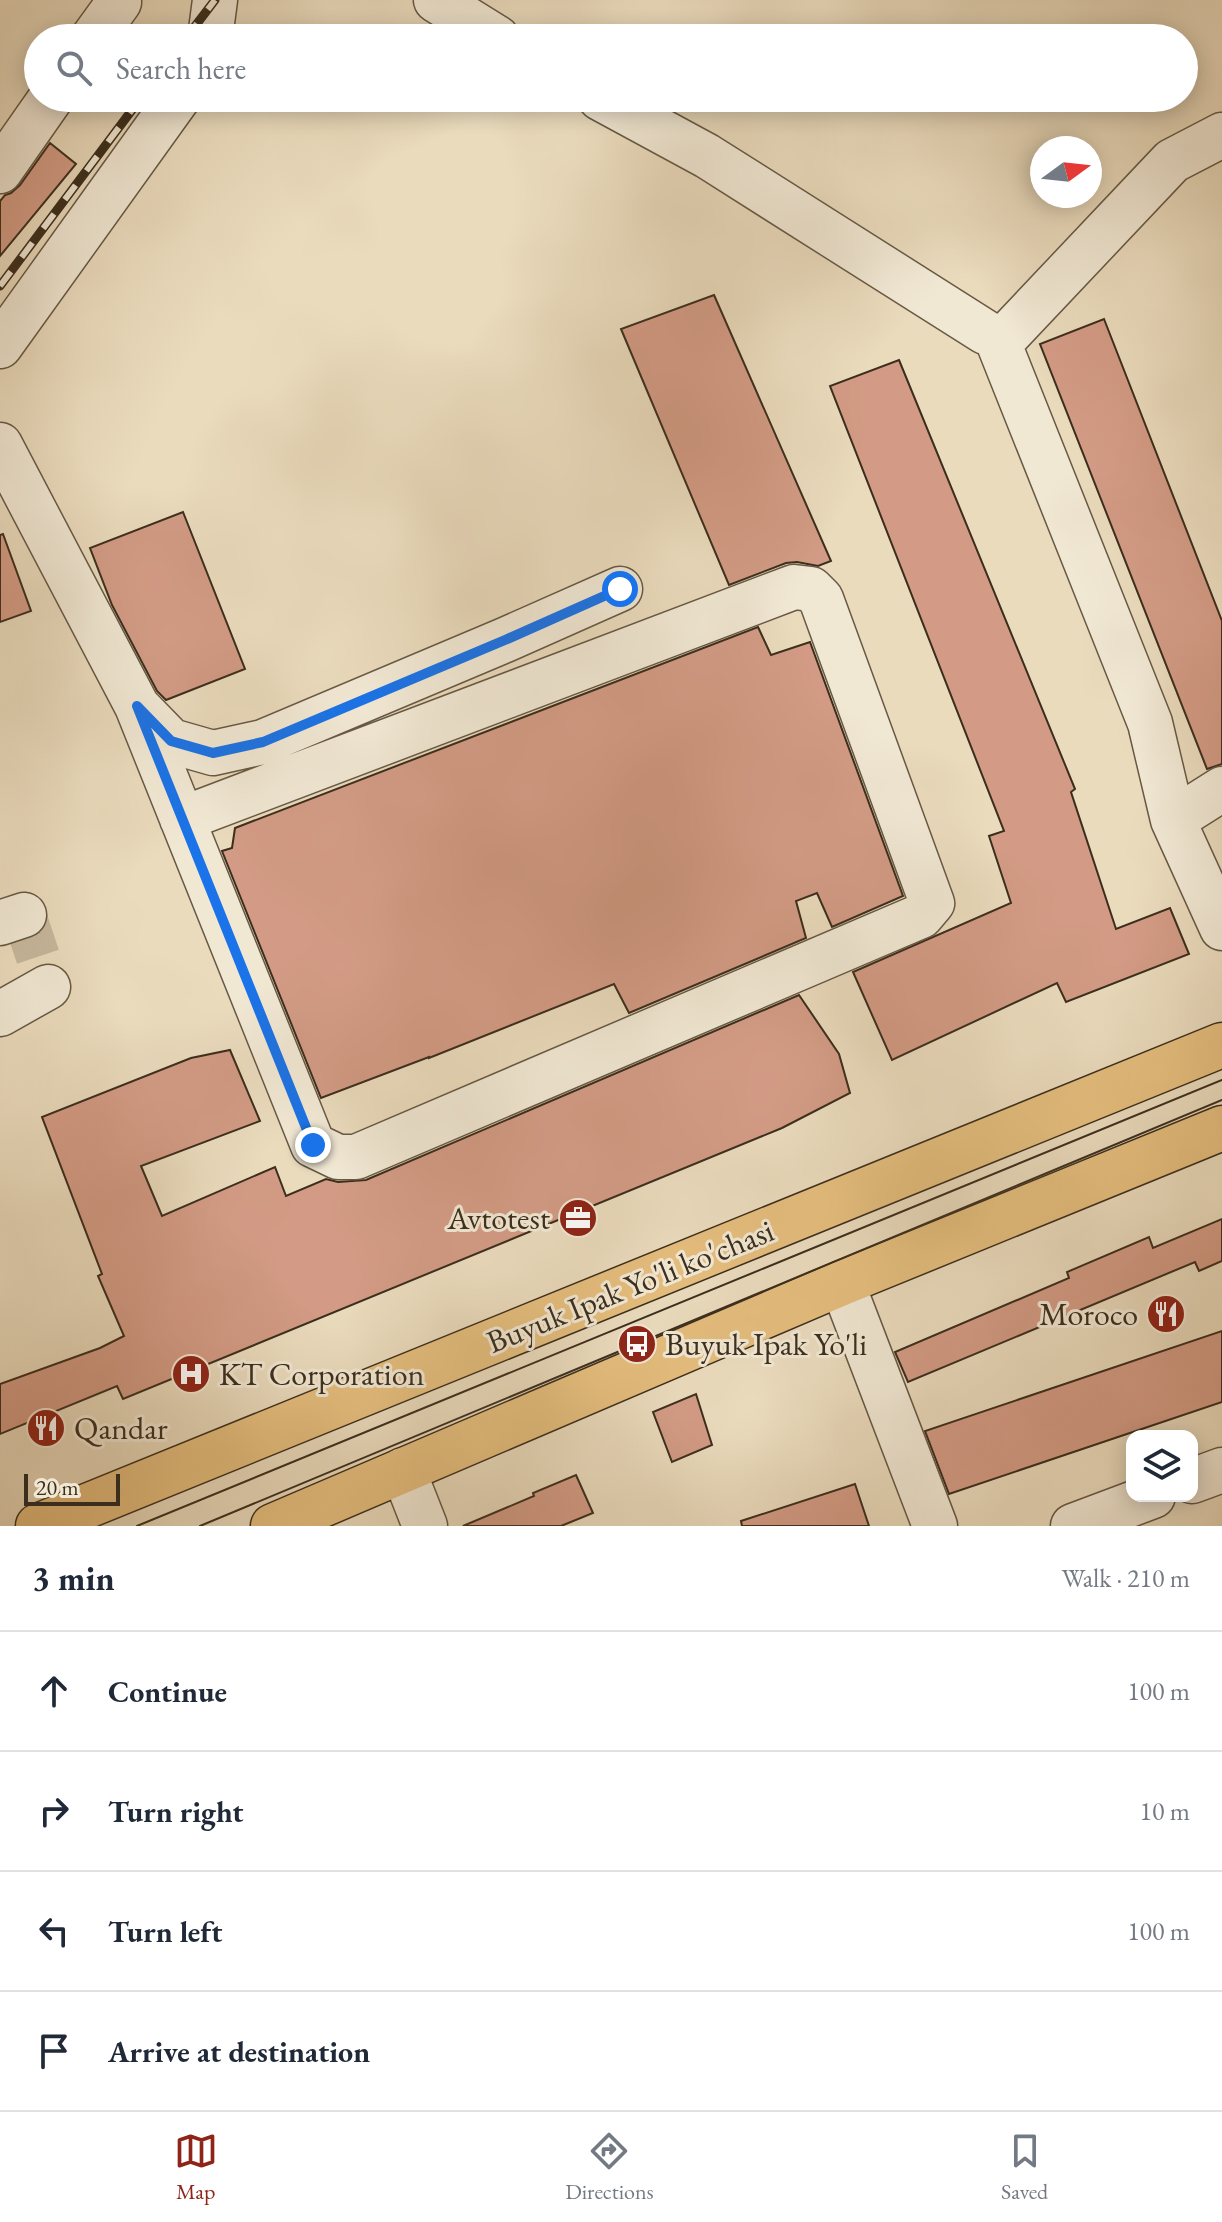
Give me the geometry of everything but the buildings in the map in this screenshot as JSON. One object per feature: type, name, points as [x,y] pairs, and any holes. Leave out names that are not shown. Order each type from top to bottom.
[{"type":"main road","name":"Buyuk Ipak Yo'li ko'chasi","points":[[38,1526],[1222,1045]]},
{"type":"main road","points":[[294,1522],[403,1470],[842,1283],[1222,1128]]},
{"type":"lane","points":[[212,24],[215,0]]},
{"type":"lane","points":[[436,0],[475,24]]},
{"type":"lane","points":[[103,24],[119,2]]},
{"type":"lane","points":[[0,171],[41,112]]},
{"type":"lane","points":[[0,346],[168,112]]},
{"type":"lane","points":[[626,112],[707,156],[985,332]]},
{"type":"lane","points":[[1222,135],[1172,161],[999,344],[1150,723],[1173,820],[1222,928]]},
{"type":"lane","points":[[0,445],[137,706],[182,819],[313,1145],[338,1157],[356,1157],[921,916],[932,903],[821,599],[811,589],[794,587],[182,819]]},
{"type":"lane","points":[[137,706],[171,741],[213,753],[263,742],[620,589]]},
{"type":"lane","points":[[1173,820],[1222,789]]},
{"type":"lane","points":[[0,1014],[48,987]]},
{"type":"lane","points":[[842,1283],[935,1526]]},
{"type":"lane","points":[[403,1470],[425,1526]]},
{"type":"lane","points":[[1198,1479],[1222,1470]]},
{"type":"lane","points":[[1073,1526],[1137,1502]]},
{"type":"tunnel","points":[[24,915],[48,987]]},
{"type":"tram line","points":[[137,1526],[1222,1080]]},
{"type":"tram line","points":[[200,1526],[1222,1100]]},
{"type":"railway","points":[[197,24],[215,0]]},
{"type":"railway","points":[[0,286],[130,112]]},
{"type":"place","name":"Avtotest","points":[[578,1218]]},
{"type":"place","name":"Moroco","points":[[1166,1314]]},
{"type":"place","name":"Buyuk Ipak Yo'li","points":[[637,1344]]},
{"type":"place","name":"KT Corporation","points":[[191,1374]]},
{"type":"place","name":"Qandar","points":[[46,1428]]},
{"type":"route","points":[[313,1145],[137,706],[171,741],[213,753],[263,742],[620,589]]}]
